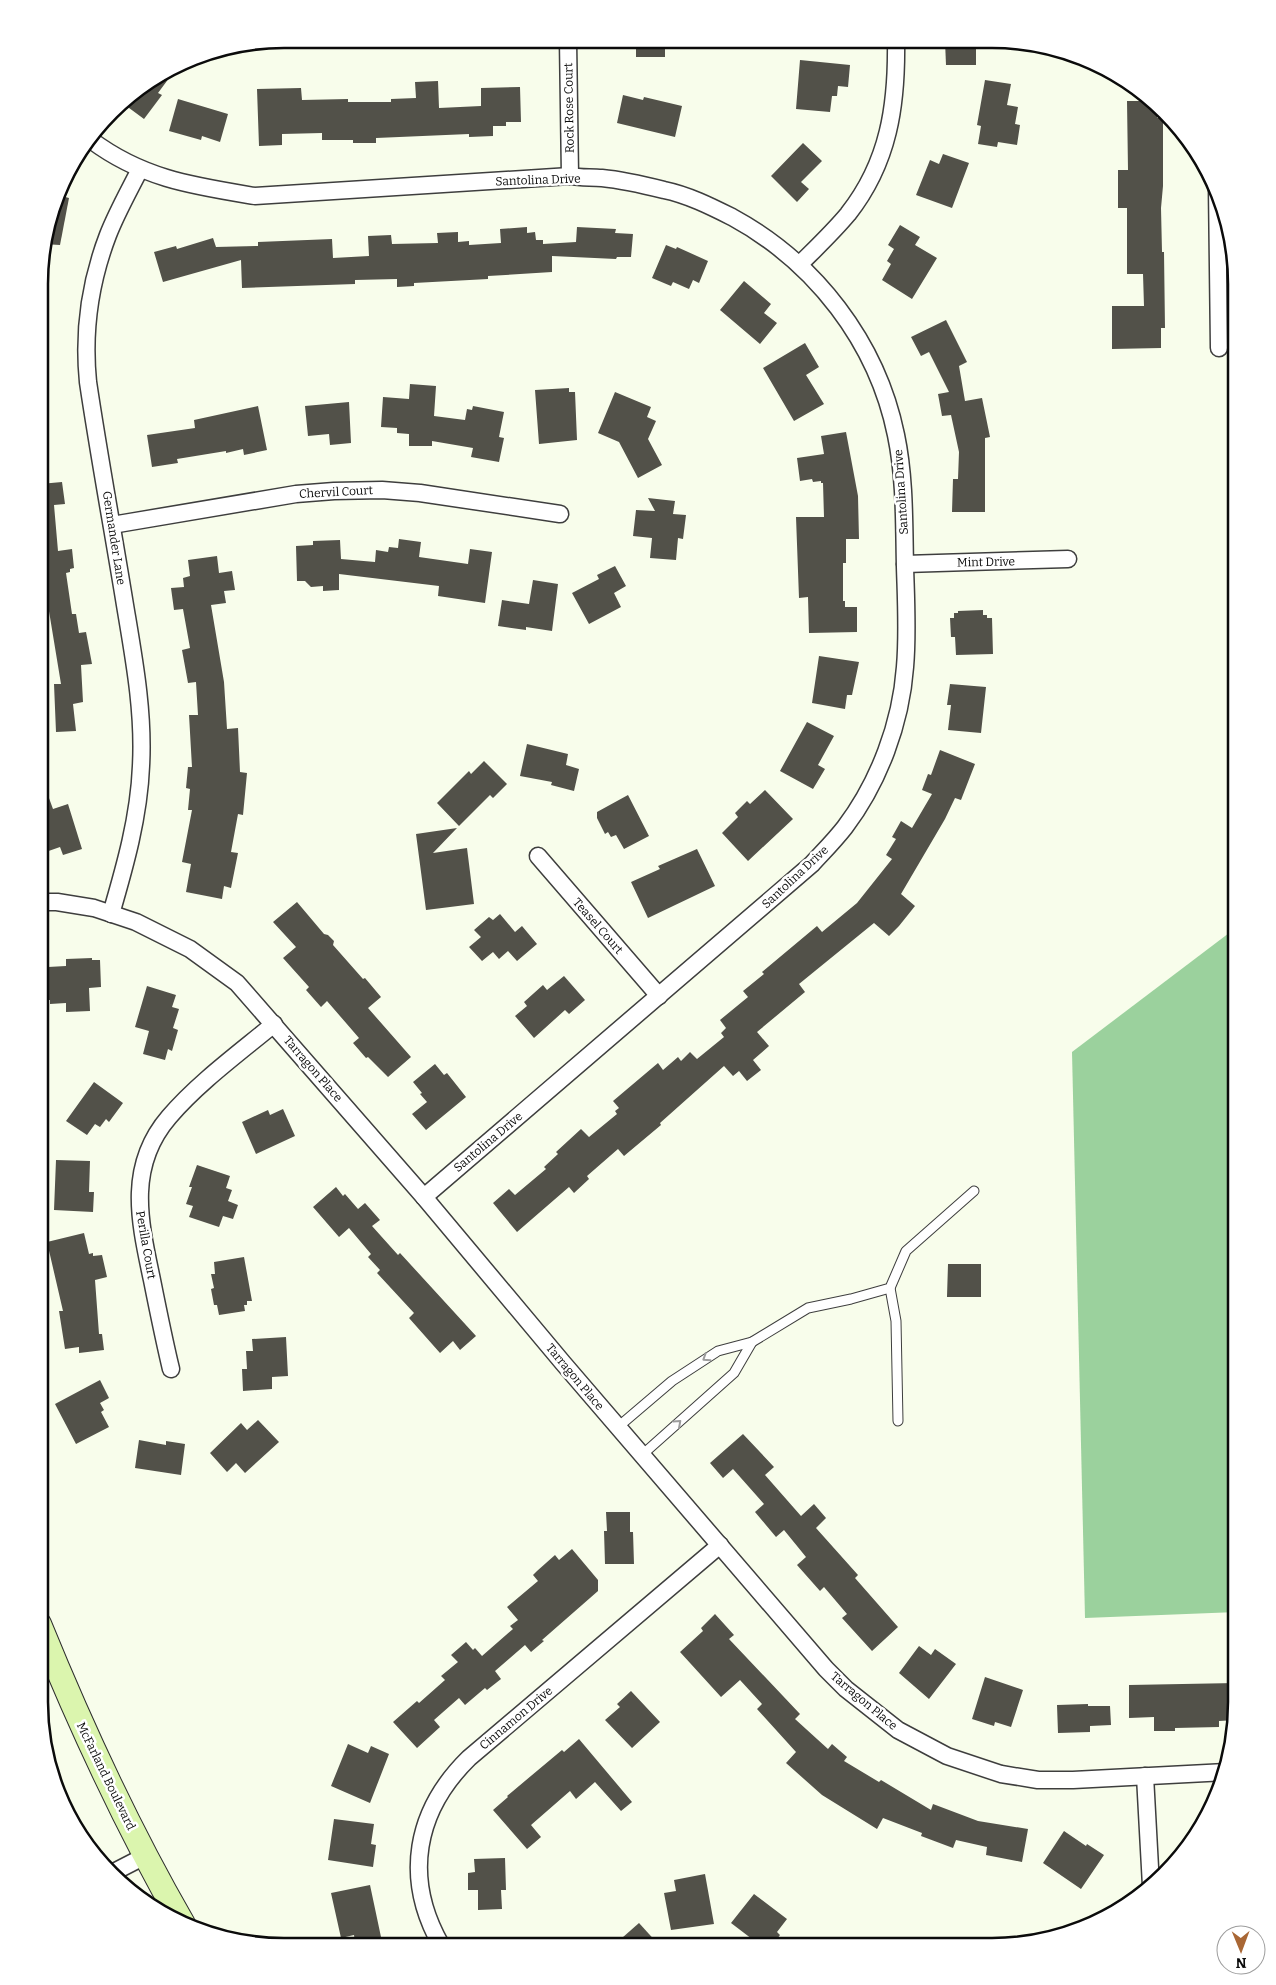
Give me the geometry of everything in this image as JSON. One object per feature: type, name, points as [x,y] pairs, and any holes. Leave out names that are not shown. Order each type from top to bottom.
[{"type":"street","name":"Rock Rose Court","points":[[568,48],[570,176]]},
{"type":"street","points":[[800,264],[846,216],[862,193],[880,159],[889,131],[894,104],[896,48]]},
{"type":"street","name":"Santolina Drive","points":[[94,142],[112,155],[140,169],[204,188],[263,196],[270,194],[570,176],[647,185],[693,199],[754,229],[800,264],[835,304],[857,334],[885,396],[896,433],[900,460],[905,564],[906,650],[903,688],[889,744],[865,796],[844,829],[812,864],[424,1197]]},
{"type":"street","name":"Germander Lane","points":[[111,914],[128,855],[136,817],[142,740],[139,692],[88,382],[87,323],[96,274],[107,237],[140,169]]},
{"type":"street","points":[[1217,213],[1219,348]]},
{"type":"street","name":"Chervil Court","points":[[112,525],[296,494],[334,491],[382,490],[420,493],[560,514]]},
{"type":"street","name":"Mint Drive","points":[[905,564],[1068,559]]},
{"type":"street","name":"Teasel Court","points":[[538,856],[659,996]]},
{"type":"street","name":"Tarragon Place","points":[[48,902],[94,908],[136,922],[207,960],[237,983],[424,1197],[618,1427],[839,1683],[882,1720],[930,1749],[947,1756],[1001,1774],[1038,1780],[1217,1772]]},
{"type":"street","name":"Perilla Court","points":[[171,1369],[139,1216],[140,1186],[146,1158],[158,1132],[182,1103],[274,1024]]},
{"type":"street","name":"Cinnamon Drive","points":[[438,1938],[424,1906],[419,1866],[425,1826],[432,1806],[454,1772],[720,1545]]},
{"type":"street","name":"McFarland Boulevard","points":[[48,1647],[68,1698],[96,1760],[145,1856],[176,1911]]},
{"type":"street","points":[[1145,1776],[1150,1877]]},
{"type":"street","points":[[119,1870],[145,1856]]},
{"type":"lane","points":[[898,1421],[896,1321],[890,1288],[906,1251],[974,1190]]},
{"type":"lane","points":[[618,1427],[672,1381],[718,1351],[752,1342],[808,1308],[890,1288]]},
{"type":"lane","points":[[642,1455],[734,1373],[752,1342]]},
{"type":"green space","points":[[1228,934],[1228,1612],[1085,1618],[1072,1052]]},
{"type":"building","points":[[636,48],[665,48],[665,57],[636,57]]},
{"type":"building","points":[[945,48],[976,48],[976,65],[946,65]]},
{"type":"building","points":[[800,60],[850,65],[848,87],[838,86],[837,96],[832,96],[830,112],[796,109]]},
{"type":"building","points":[[170,77],[158,93],[162,95],[144,119],[127,107],[152,87]]},
{"type":"building","points":[[985,80],[1011,84],[1007,105],[1018,107],[1015,124],[1020,125],[1017,145],[998,142],[997,147],[978,144],[981,126],[977,125]]},
{"type":"building","points":[[438,81],[439,108],[481,106],[481,88],[520,87],[521,122],[506,122],[506,126],[493,126],[493,136],[469,137],[469,134],[376,138],[376,143],[353,143],[353,140],[322,140],[322,133],[282,134],[282,145],[259,146],[257,89],[301,88],[302,100],[348,99],[348,102],[391,102],[391,99],[416,98],[415,82]]},
{"type":"building","points":[[623,95],[643,100],[644,97],[682,106],[675,137],[617,123]]},
{"type":"building","points":[[178,99],[228,114],[220,142],[202,136],[201,140],[169,131]]},
{"type":"building","points":[[1127,101],[1142,101],[1157,115],[1157,118],[1163,121],[1161,208],[1162,252],[1164,252],[1165,328],[1161,328],[1161,348],[1112,349],[1112,306],[1144,306],[1143,274],[1127,274],[1127,208],[1118,208],[1118,170],[1128,170]]},
{"type":"building","points":[[803,143],[822,161],[801,182],[809,189],[797,202],[771,176]]},
{"type":"building","points":[[943,154],[969,163],[952,208],[916,195],[930,160],[939,164]]},
{"type":"building","points":[[64,197],[69,198],[60,245],[51,244]]},
{"type":"building","points":[[900,225],[920,237],[915,245],[937,258],[912,299],[882,280],[891,264],[887,261],[894,249],[888,245]]},
{"type":"building","points":[[527,227],[527,233],[535,232],[536,240],[543,240],[543,244],[576,242],[577,227],[616,229],[615,233],[633,234],[631,257],[617,257],[616,259],[552,256],[552,272],[488,276],[488,279],[414,283],[414,286],[397,287],[397,279],[355,280],[355,284],[242,288],[241,260],[163,282],[154,252],[176,246],[177,249],[213,238],[216,247],[258,246],[258,242],[332,239],[333,258],[369,256],[368,236],[391,235],[392,244],[438,243],[437,233],[458,232],[458,242],[469,241],[469,245],[501,243],[500,229]]},
{"type":"building","points":[[666,245],[676,249],[677,247],[708,261],[699,283],[693,280],[689,289],[673,282],[671,286],[652,278]]},
{"type":"building","points":[[744,281],[771,304],[764,313],[777,323],[760,344],[720,310]]},
{"type":"building","points":[[946,320],[967,362],[959,366],[965,401],[982,398],[990,437],[985,438],[985,512],[952,512],[953,479],[958,479],[959,452],[951,415],[942,416],[938,394],[949,392],[929,352],[921,356],[911,337]]},
{"type":"building","points":[[805,343],[819,367],[806,375],[824,404],[794,421],[763,368]]},
{"type":"building","points":[[410,384],[436,386],[434,416],[465,420],[467,409],[472,410],[473,406],[504,412],[499,437],[504,438],[499,462],[471,457],[473,448],[432,441],[432,446],[409,446],[409,434],[397,433],[397,428],[381,427],[383,397],[409,399]]},
{"type":"building","points":[[569,388],[569,392],[575,392],[577,440],[539,444],[535,390]]},
{"type":"building","points":[[615,392],[651,407],[647,417],[656,421],[648,439],[662,465],[638,478],[619,442],[598,433]]},
{"type":"building","points":[[349,402],[351,443],[330,445],[329,434],[308,436],[305,406]]},
{"type":"building","points":[[258,406],[267,450],[244,455],[243,449],[226,453],[226,451],[177,459],[178,463],[152,467],[147,435],[195,428],[194,420]]},
{"type":"building","points":[[846,432],[858,496],[859,539],[846,539],[846,563],[843,563],[843,601],[845,601],[845,607],[857,607],[857,632],[809,633],[808,597],[799,598],[796,517],[824,517],[823,483],[821,481],[813,482],[812,479],[800,481],[797,458],[824,454],[821,436]]},
{"type":"building","points":[[62,482],[65,504],[54,505],[58,551],[72,549],[74,568],[66,573],[72,614],[76,614],[79,633],[86,632],[92,664],[81,665],[83,702],[73,704],[76,731],[56,732],[54,684],[61,684],[48,605],[48,483]]},
{"type":"building","points":[[648,498],[675,501],[673,514],[686,515],[683,539],[678,538],[676,560],[650,558],[652,538],[633,536],[636,510],[655,511]]},
{"type":"building","points":[[399,539],[421,542],[419,557],[468,564],[470,549],[492,552],[485,603],[438,596],[439,586],[339,574],[339,590],[323,591],[323,586],[311,587],[305,581],[297,581],[296,546],[313,545],[313,541],[340,540],[341,559],[375,562],[376,550],[388,552],[389,547],[398,548]]},
{"type":"building","points":[[217,556],[219,573],[232,571],[235,590],[224,591],[226,603],[211,605],[224,682],[227,729],[238,728],[240,772],[247,773],[243,815],[238,814],[231,852],[238,853],[231,888],[224,886],[222,899],[186,892],[191,864],[182,862],[192,810],[188,810],[190,789],[186,788],[188,767],[192,767],[189,715],[198,715],[196,682],[188,683],[182,650],[190,648],[183,609],[174,610],[171,588],[184,587],[183,578],[190,576],[188,560]]},
{"type":"building","points":[[615,566],[626,586],[614,593],[621,607],[589,624],[572,593],[599,579],[597,575]]},
{"type":"building","points":[[533,580],[558,584],[552,631],[526,627],[526,630],[498,626],[502,600],[529,604]]},
{"type":"building","points":[[983,610],[983,615],[987,615],[987,618],[992,618],[993,654],[956,655],[955,637],[951,637],[950,618],[954,618],[954,613],[958,613],[958,611]]},
{"type":"building","points":[[819,656],[859,662],[852,695],[847,695],[845,709],[812,703]]},
{"type":"building","points":[[950,684],[986,687],[981,733],[948,730],[951,705],[947,705]]},
{"type":"building","points":[[807,722],[834,736],[818,765],[825,769],[813,789],[780,771]]},
{"type":"building","points":[[527,744],[568,754],[566,765],[579,769],[574,791],[551,785],[552,782],[520,776]]},
{"type":"building","points":[[940,750],[975,764],[961,800],[955,798],[945,819],[901,894],[915,906],[899,926],[889,936],[874,923],[799,984],[805,992],[757,1032],[769,1046],[753,1060],[761,1070],[747,1081],[739,1071],[733,1076],[724,1066],[660,1123],[661,1125],[624,1156],[618,1149],[587,1176],[589,1179],[574,1193],[569,1187],[517,1232],[493,1203],[509,1189],[515,1195],[546,1169],[544,1167],[558,1154],[556,1152],[581,1129],[589,1137],[617,1114],[615,1111],[619,1108],[613,1101],[658,1063],[663,1070],[678,1057],[681,1061],[690,1052],[697,1059],[724,1037],[721,1033],[726,1028],[720,1020],[748,997],[743,991],[764,974],[762,972],[817,926],[822,932],[857,903],[892,859],[886,855],[896,839],[892,837],[901,821],[912,828],[932,794],[922,790],[928,774],[931,775]]},
{"type":"building","points":[[484,761],[507,784],[493,798],[490,795],[459,826],[437,803],[469,771],[471,774]]},
{"type":"building","points":[[765,790],[793,819],[748,861],[722,833],[738,817],[735,813],[747,801],[750,804]]},
{"type":"building","points":[[48,795],[53,809],[68,804],[82,849],[63,855],[60,847],[48,851]]},
{"type":"building","points":[[628,795],[649,836],[624,849],[616,835],[611,837],[608,832],[605,834],[597,818],[597,812]]},
{"type":"building","points":[[457,828],[433,853],[467,848],[474,904],[426,910],[416,834]]},
{"type":"building","points":[[697,849],[715,886],[648,918],[631,882],[660,869],[658,866]]},
{"type":"building","points":[[297,902],[324,934],[334,941],[333,945],[381,997],[368,1008],[411,1057],[388,1077],[368,1057],[366,1058],[353,1043],[359,1038],[327,1001],[321,1007],[306,990],[309,987],[283,958],[296,947],[273,922]]},
{"type":"building","points":[[500,914],[515,932],[522,926],[537,944],[517,961],[508,951],[499,959],[493,952],[482,961],[469,947],[481,937],[474,930],[489,917],[493,920]]},
{"type":"building","points":[[92,958],[92,960],[100,960],[101,987],[89,988],[90,1011],[66,1012],[66,1003],[50,1004],[50,1000],[48,1000],[48,967],[66,966],[66,959]]},
{"type":"building","points":[[564,976],[585,1000],[569,1014],[565,1010],[534,1038],[515,1016],[527,1006],[524,1002],[543,985],[547,990]]},
{"type":"building","points":[[147,986],[176,995],[172,1007],[179,1009],[173,1028],[178,1030],[172,1051],[168,1049],[165,1060],[143,1054],[149,1031],[135,1027]]},
{"type":"building","points":[[435,1064],[444,1075],[447,1073],[466,1097],[426,1130],[412,1114],[427,1102],[413,1082]]},
{"type":"building","points":[[94,1082],[123,1103],[109,1122],[106,1119],[100,1127],[95,1124],[87,1135],[66,1121]]},
{"type":"building","points":[[283,1109],[295,1136],[256,1154],[242,1122],[268,1110],[270,1115]]},
{"type":"building","points":[[56,1160],[90,1161],[89,1192],[94,1192],[93,1212],[54,1210]]},
{"type":"building","points":[[197,1165],[230,1176],[226,1188],[232,1190],[228,1201],[238,1205],[233,1219],[223,1216],[219,1227],[189,1217],[193,1206],[186,1204],[192,1187],[189,1187]]},
{"type":"building","points":[[336,1187],[358,1209],[365,1203],[380,1220],[372,1226],[398,1255],[400,1253],[476,1336],[460,1350],[453,1341],[440,1353],[409,1318],[414,1313],[377,1273],[380,1270],[368,1257],[371,1254],[349,1228],[339,1237],[313,1207]]},
{"type":"building","points":[[84,1233],[89,1254],[93,1253],[93,1256],[102,1255],[107,1277],[95,1280],[99,1334],[102,1334],[104,1350],[79,1353],[79,1347],[65,1349],[59,1311],[63,1311],[48,1242]]},
{"type":"building","points":[[244,1257],[252,1301],[247,1301],[247,1305],[244,1305],[245,1311],[219,1315],[217,1305],[214,1305],[211,1289],[214,1288],[211,1274],[215,1274],[214,1262]]},
{"type":"building","points":[[948,1264],[981,1264],[981,1297],[947,1297]]},
{"type":"building","points":[[286,1337],[288,1376],[272,1377],[272,1389],[243,1391],[242,1369],[247,1369],[246,1351],[253,1351],[252,1339]]},
{"type":"building","points":[[100,1380],[109,1398],[100,1403],[104,1410],[101,1412],[109,1427],[76,1444],[55,1404]]},
{"type":"building","points":[[258,1420],[279,1442],[245,1473],[236,1463],[227,1472],[210,1453],[241,1423],[247,1430]]},
{"type":"building","points":[[743,1434],[774,1467],[765,1475],[801,1516],[814,1504],[826,1518],[816,1528],[858,1575],[855,1578],[898,1627],[872,1651],[842,1618],[847,1614],[824,1587],[820,1591],[797,1565],[806,1557],[784,1530],[776,1537],[755,1512],[764,1504],[733,1469],[723,1478],[710,1463]]},
{"type":"building","points":[[139,1440],[166,1445],[166,1441],[185,1444],[181,1475],[135,1468]]},
{"type":"building","points":[[606,1512],[630,1512],[630,1532],[633,1532],[634,1564],[605,1564],[604,1531],[607,1531]]},
{"type":"building","points":[[572,1549],[598,1580],[598,1591],[531,1652],[525,1645],[495,1671],[501,1679],[487,1690],[485,1688],[465,1705],[459,1698],[434,1720],[440,1727],[417,1748],[393,1722],[417,1701],[419,1703],[445,1680],[441,1676],[458,1662],[451,1655],[466,1642],[482,1656],[513,1629],[510,1626],[518,1620],[507,1607],[538,1581],[533,1575],[537,1571],[555,1555],[559,1560]]},
{"type":"building","points":[[715,1614],[734,1635],[729,1639],[800,1714],[795,1719],[828,1749],[832,1744],[847,1757],[844,1761],[879,1782],[881,1780],[931,1810],[933,1804],[978,1821],[1028,1829],[1022,1862],[986,1855],[987,1847],[956,1840],[953,1848],[921,1836],[922,1833],[883,1818],[877,1829],[822,1795],[786,1763],[796,1752],[757,1709],[762,1704],[740,1680],[721,1697],[680,1652],[703,1631],[701,1628]]},
{"type":"building","points":[[919,1646],[931,1655],[935,1649],[956,1664],[929,1699],[899,1673]]},
{"type":"building","points":[[985,1677],[1023,1690],[1011,1727],[995,1722],[994,1726],[972,1719]]},
{"type":"building","points":[[1228,1683],[1228,1720],[1219,1721],[1219,1727],[1175,1728],[1175,1731],[1154,1731],[1154,1717],[1129,1718],[1129,1685]]},
{"type":"building","points":[[631,1691],[660,1722],[632,1748],[605,1720],[620,1707],[617,1704]]},
{"type":"building","points":[[1088,1704],[1088,1706],[1110,1706],[1111,1725],[1090,1726],[1090,1732],[1058,1733],[1057,1705]]},
{"type":"building","points":[[579,1739],[632,1802],[621,1811],[595,1782],[576,1799],[570,1791],[531,1825],[541,1837],[527,1849],[493,1810],[562,1750],[564,1752]]},
{"type":"building","points":[[348,1744],[368,1753],[371,1746],[389,1754],[370,1803],[331,1786]]},
{"type":"building","points":[[334,1819],[374,1824],[371,1844],[376,1845],[373,1867],[328,1860]]},
{"type":"building","points":[[1064,1831],[1086,1846],[1087,1844],[1104,1855],[1081,1889],[1043,1863]]},
{"type":"building","points":[[505,1858],[506,1890],[501,1890],[502,1909],[478,1910],[478,1890],[468,1890],[468,1873],[475,1872],[474,1859]]},
{"type":"building","points":[[705,1874],[714,1924],[671,1930],[664,1893],[676,1891],[674,1880]]},
{"type":"building","points":[[370,1885],[381,1937],[354,1938],[354,1935],[341,1938],[331,1893]]},
{"type":"building","points":[[754,1894],[787,1919],[777,1932],[780,1935],[778,1938],[751,1938],[731,1923]]},
{"type":"building","points":[[639,1923],[653,1938],[622,1938]]}]
